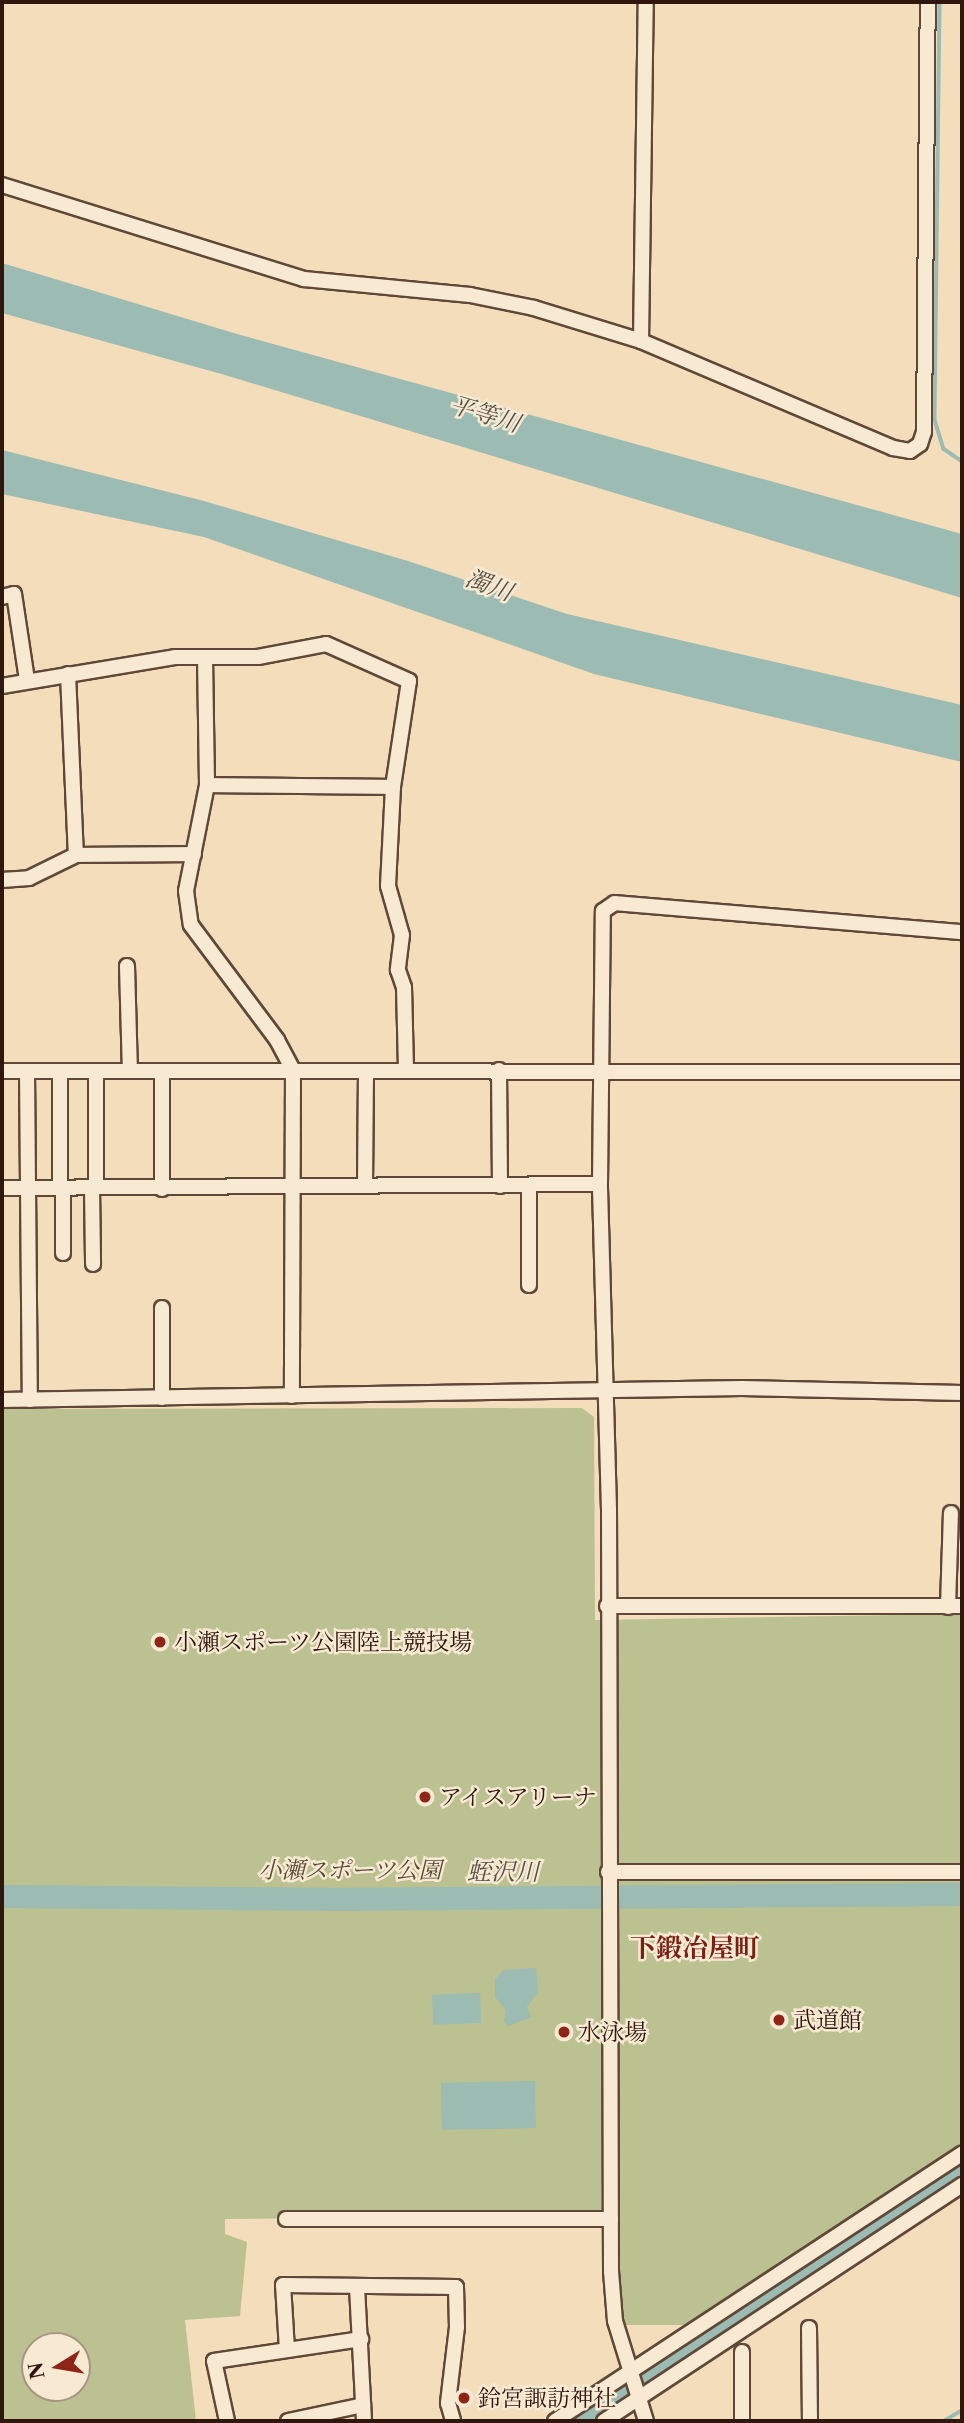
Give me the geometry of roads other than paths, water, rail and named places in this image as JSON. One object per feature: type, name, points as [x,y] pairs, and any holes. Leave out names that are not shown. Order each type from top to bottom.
[{"type":"street","points":[[641,341],[646,2]]},
{"type":"street","points":[[2,185],[304,279],[470,295],[534,308],[641,341],[893,448],[915,448],[924,432],[928,2]]},
{"type":"street","points":[[2,597],[14,594],[27,680]]},
{"type":"street","points":[[2,686],[174,657],[258,657],[326,644],[409,681],[393,787],[388,886],[402,935],[398,970],[404,988],[405,1071]]},
{"type":"street","points":[[205,657],[207,785],[186,891],[191,925],[277,1040],[293,1070],[295,1185],[292,1396]]},
{"type":"street","points":[[68,674],[76,855]]},
{"type":"street","points":[[207,785],[393,787]]},
{"type":"street","points":[[2,880],[29,878],[76,855],[194,854]]},
{"type":"street","points":[[646,2421],[630,2376],[612,2308],[605,1392],[600,1184],[603,911],[615,903],[962,933]]},
{"type":"street","points":[[127,966],[131,1071]]},
{"type":"street","points":[[499,1070],[500,1186]]},
{"type":"street","points":[[2,1071],[962,1072]]},
{"type":"street","points":[[27,1071],[30,1400]]},
{"type":"street","points":[[60,1071],[63,1252]]},
{"type":"street","points":[[93,1264],[96,1071]]},
{"type":"street","points":[[162,1071],[162,1188]]},
{"type":"street","points":[[365,1186],[366,1072]]},
{"type":"street","points":[[2,1188],[600,1184]]},
{"type":"street","points":[[529,1185],[529,1285]]},
{"type":"street","points":[[162,1308],[162,1398]]},
{"type":"street","points":[[2,1400],[742,1388],[962,1393]]},
{"type":"street","points":[[607,1606],[955,1606],[951,1513]]},
{"type":"street","points":[[609,1877],[962,1872]]},
{"type":"street","points":[[555,2421],[630,2376],[845,2228],[962,2154]]},
{"type":"street","points":[[606,2420],[637,2396],[962,2185]]},
{"type":"street","points":[[286,2220],[611,2218]]},
{"type":"street","points":[[845,2228],[860,2249]]},
{"type":"street","points":[[287,2350],[283,2285],[456,2287],[457,2327],[447,2403],[453,2421]]},
{"type":"street","points":[[357,2287],[364,2421]]},
{"type":"street","points":[[808,2328],[810,2421]]},
{"type":"street","points":[[227,2421],[215,2361],[360,2339]]},
{"type":"street","points":[[742,2352],[742,2421]]},
{"type":"street","points":[[288,2421],[363,2405]]},
{"type":"water","name":"平等川","points":[[2,263],[237,334],[962,534],[962,598],[225,375],[2,313]]},
{"type":"water","points":[[2,450],[204,501],[408,561],[567,614],[962,705],[962,762],[594,674],[204,537],[2,494]]},
{"type":"water","points":[[536,1968],[538,1992],[527,2007],[531,2017],[509,2026],[504,2022],[506,2010],[495,1997],[495,1979],[504,1970]]},
{"type":"water","points":[[480,1993],[481,2023],[433,2025],[432,1995]]},
{"type":"water","points":[[535,2081],[536,2128],[442,2130],[441,2083]]},
{"type":"waterway","points":[[940,2],[935,420],[944,449],[962,461]]},
{"type":"waterway","name":"蛭沢川","points":[[2,1896],[329,1899],[962,1894]]},
{"type":"waterway","points":[[579,2421],[962,2169]]},
{"type":"waterway","points":[[944,2421],[962,2410]]},
{"type":"place","name":"小瀬スポーツ公園陸上競技場","points":[[160,1642]]},
{"type":"place","name":"アイスアリーナ","points":[[425,1797]]},
{"type":"place","name":"武道館","points":[[779,2020]]},
{"type":"place","name":"水泳場","points":[[564,2032]]},
{"type":"place","name":"鈴宮諏訪神社","points":[[464,2398]]},
{"type":"district","name":"下鍛冶屋町","points":[[695,1949]]},
{"type":"water label","name":"濁川","points":[[489,585]]},
{"type":"park label","name":"小瀬スポーツ公園","points":[[350,1870]]}]
